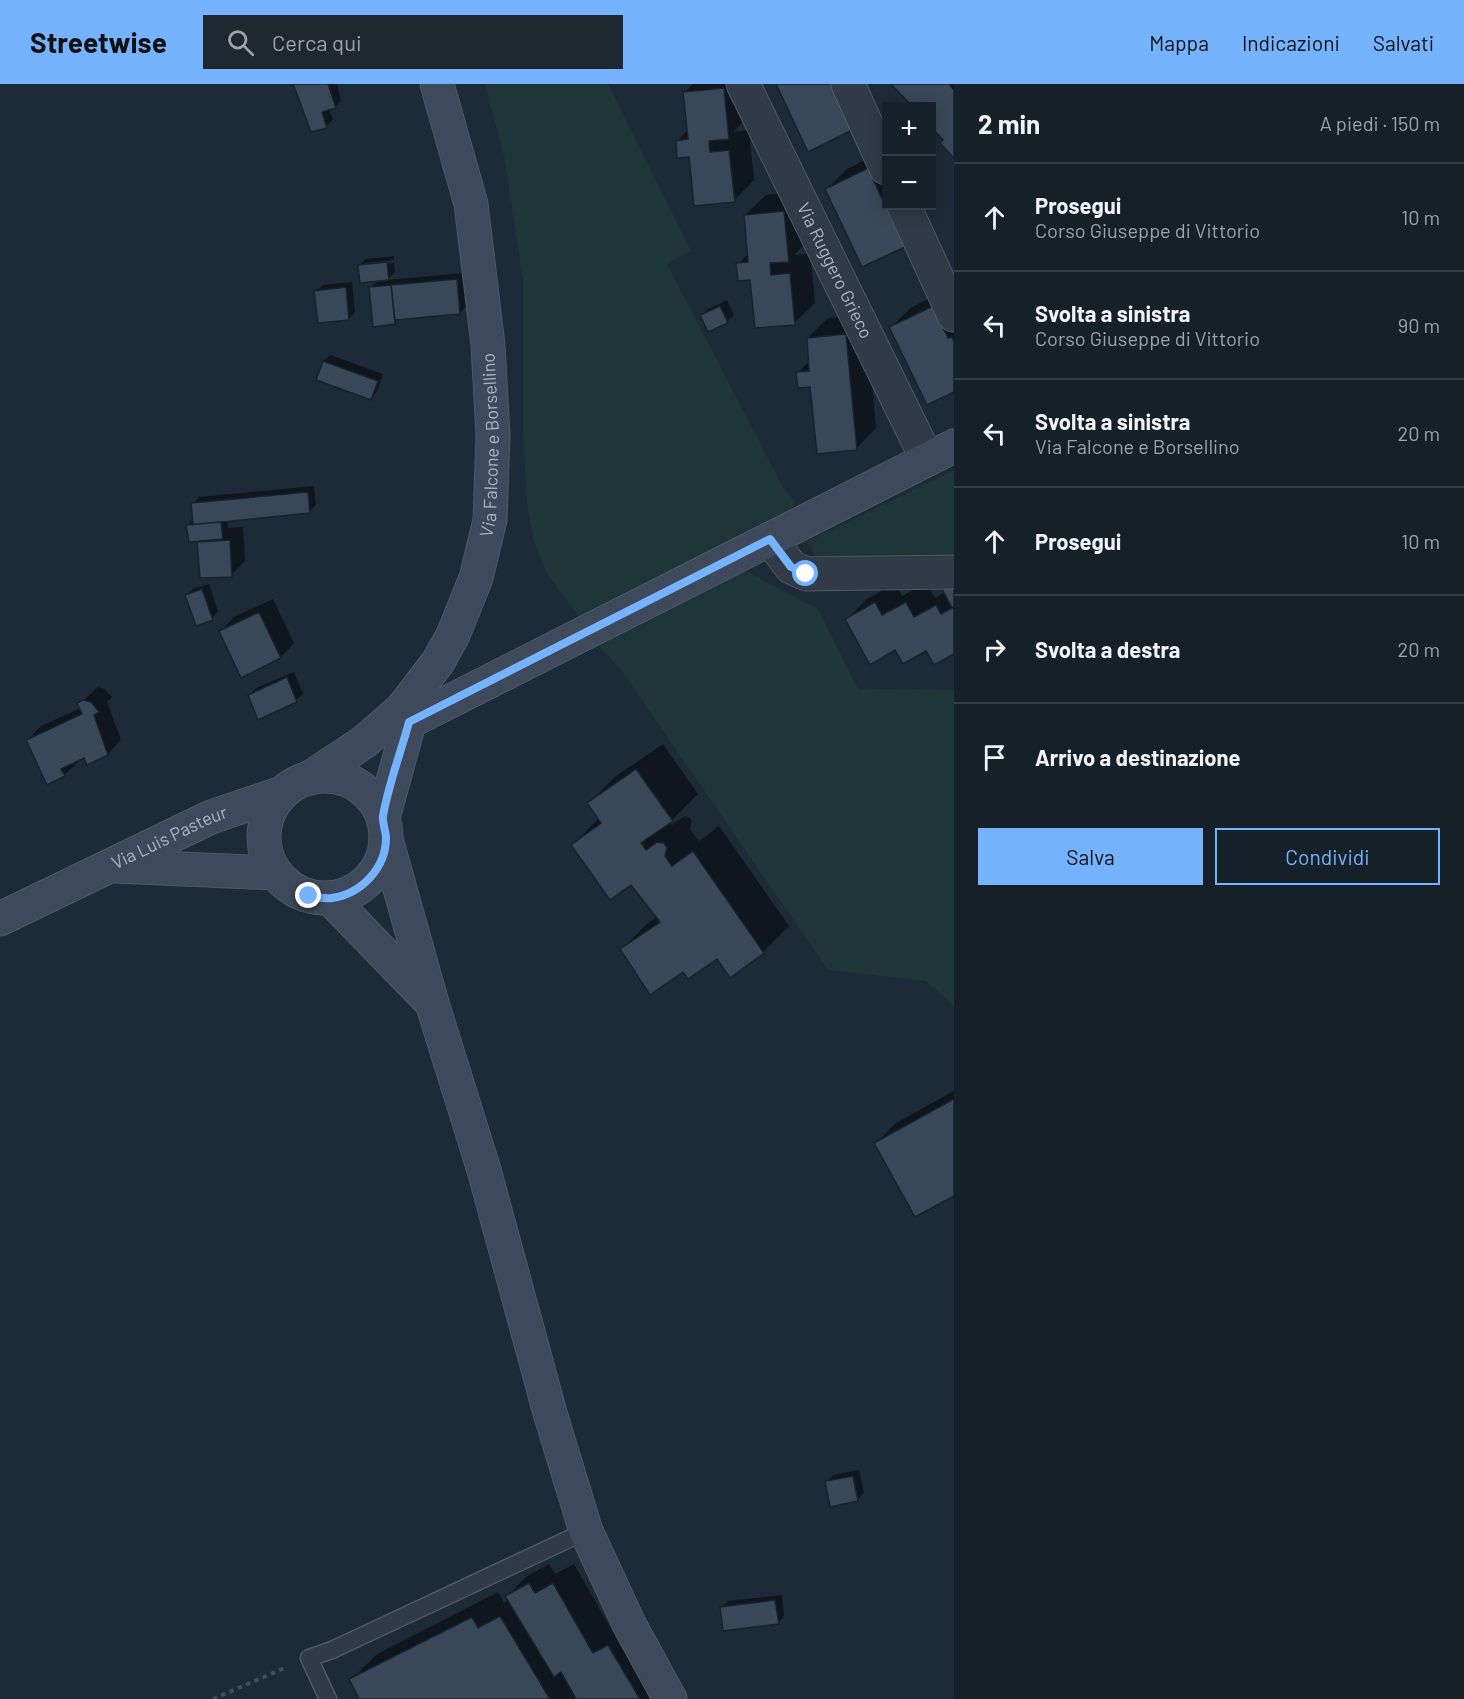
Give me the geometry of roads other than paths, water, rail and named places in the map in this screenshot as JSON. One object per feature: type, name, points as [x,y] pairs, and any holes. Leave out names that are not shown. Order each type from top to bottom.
[{"type":"main road","name":"Via Falcone e Borsellino","points":[[311,777],[364,742],[402,709],[438,662],[453,635],[476,578],[490,520],[493,435],[489,345],[471,204],[437,84]]},
{"type":"main road","points":[[409,722],[941,453]]},
{"type":"main road","name":"Via Falcone e Borsellino","points":[[384,828],[418,688]]},
{"type":"main road","points":[[384,828],[383,856],[375,872],[363,885],[347,894],[330,898],[309,896],[290,887],[275,873],[267,857],[264,840],[265,823],[282,793],[296,783],[311,777],[329,776],[346,780],[362,789],[375,802],[384,828],[432,1003],[484,1170],[550,1413],[586,1531],[630,1626],[670,1699]]},
{"type":"main road","name":"Via Luis Pasteur","points":[[110,866],[211,816],[282,793]]},
{"type":"main road","points":[[0,919],[110,866]]},
{"type":"main road","name":"Via Luis Pasteur","points":[[110,866],[275,873]]},
{"type":"main road","points":[[330,898],[432,1003]]},
{"type":"street","name":"Via Ruggero Grieco","points":[[743,84],[941,453]]},
{"type":"street","points":[[848,84],[882,159]]},
{"type":"street","points":[[906,210],[954,315]]},
{"type":"street","points":[[770,539],[791,567],[806,574],[954,572]]},
{"type":"lane","points":[[328,1699],[309,1658],[332,1650],[586,1531]]}]
